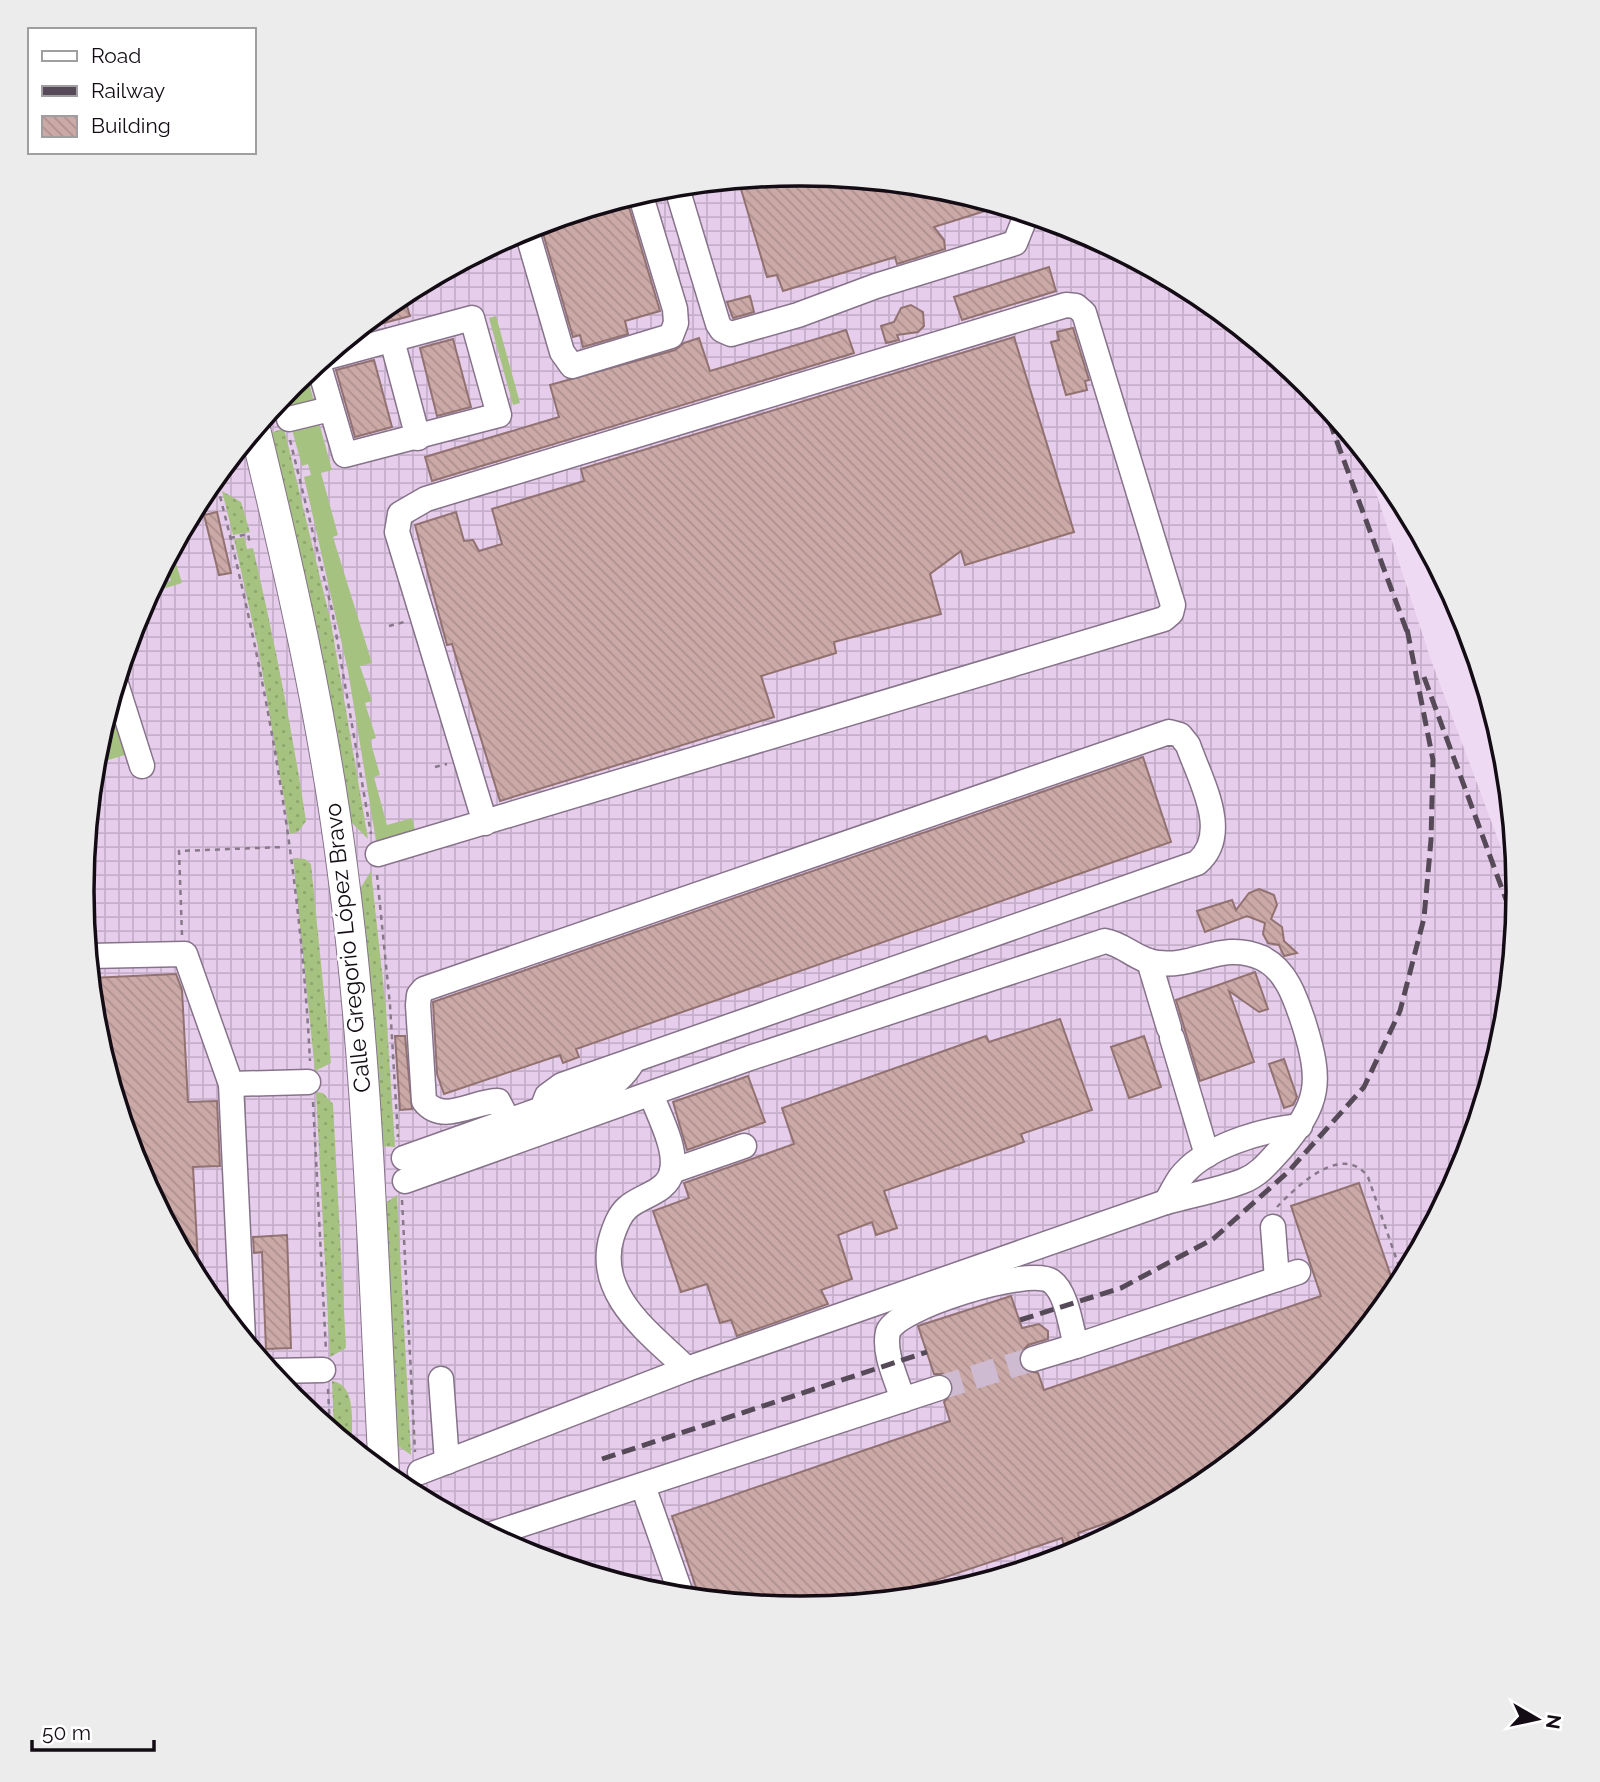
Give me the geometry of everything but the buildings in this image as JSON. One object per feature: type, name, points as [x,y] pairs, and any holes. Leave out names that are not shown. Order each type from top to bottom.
[{"type":"main road","name":"Calle Gregorio López Bravo","points":[[258,441],[302,628],[342,863],[359,1025],[383,1460]]},
{"type":"main road","name":"Calle Gregorio López Bravo","points":[[242,459],[290,668],[324,879],[342,1068],[363,1445]]},
{"type":"lane","points":[[679,196],[719,324],[722,330],[731,334],[798,315],[876,286],[1015,243],[1023,222]]},
{"type":"lane","points":[[529,239],[562,352],[572,366],[671,336],[676,323],[675,309],[643,204]]},
{"type":"lane","points":[[378,854],[485,822],[668,766],[892,703],[1164,619],[1171,613],[1173,605],[1084,313],[1076,306],[1066,305],[411,505],[400,514],[397,532],[485,822]]},
{"type":"lane","points":[[321,374],[345,455],[499,415],[472,318],[343,355]]},
{"type":"lane","points":[[392,340],[418,438]]},
{"type":"lane","points":[[289,419],[330,409]]},
{"type":"lane","points":[[121,700],[142,766]]},
{"type":"lane","points":[[420,1472],[687,1369],[1166,1202],[1255,1175],[1300,1126],[1315,1097],[1315,1058],[1293,991],[1280,972],[1263,958],[1220,951],[1174,964],[1149,961],[1130,954],[1117,943],[1095,943],[651,1094],[404,1169],[509,1120],[542,1109],[555,1109],[602,1093],[626,1074],[634,1060],[1197,863],[1207,855],[1212,842],[1213,820],[1188,746],[1180,735],[1169,732],[424,989],[419,995],[418,1005],[424,1101],[429,1107],[443,1112],[498,1101],[509,1120]]},
{"type":"lane","points":[[98,956],[185,954],[231,1084],[242,1323]]},
{"type":"lane","points":[[1149,961],[1170,1033],[1214,1152]]},
{"type":"lane","points":[[231,1084],[310,1083]]},
{"type":"lane","points":[[651,1094],[671,1150],[672,1171],[663,1186],[626,1208],[617,1223],[610,1243],[610,1281],[636,1320],[687,1369]]},
{"type":"lane","points":[[1166,1202],[1181,1176],[1214,1152],[1281,1128],[1300,1126]]},
{"type":"lane","points":[[672,1171],[744,1146]]},
{"type":"lane","points":[[1033,1359],[1288,1276],[1273,1227]]},
{"type":"lane","points":[[903,1400],[889,1354],[888,1332],[891,1324],[908,1313],[1006,1279],[1039,1276],[1052,1281],[1062,1297],[1076,1346]]},
{"type":"lane","points":[[287,1375],[326,1369]]},
{"type":"lane","points":[[441,1379],[447,1462]]},
{"type":"lane","points":[[507,1532],[939,1388]]},
{"type":"lane","points":[[643,1486],[678,1585]]},
{"type":"path","points":[[219,491],[275,759],[297,916],[310,1083],[329,1416]]},
{"type":"path","points":[[230,538],[248,534],[250,544]]},
{"type":"path","points":[[185,954],[179,851],[284,847]]},
{"type":"path","points":[[1273,1227],[1276,1208],[1309,1178],[1331,1167],[1348,1163],[1361,1167],[1373,1189],[1398,1264]]},
{"type":"shaded area","points":[[754,187],[846,187],[938,199],[983,210],[1070,239],[1112,258],[1192,304],[1229,331],[1299,392],[1360,462],[1371,477],[1431,660],[1505,857],[1506,891],[1504,937],[1492,1029],[1468,1118],[1452,1161],[1433,1203],[1387,1283],[1360,1320],[1299,1390],[1229,1451],[1192,1478],[1112,1524],[1027,1559],[938,1583],[892,1590],[846,1595],[754,1595],[662,1583],[617,1572],[530,1543],[488,1524],[408,1478],[371,1451],[301,1390],[270,1356],[213,1283],[189,1244],[148,1161],[132,1118],[108,1029],[101,983],[94,891],[96,845],[108,753],[119,708],[148,621],[167,579],[213,499],[240,462],[301,392],[335,361],[408,304],[447,280],[530,239],[573,223],[662,199],[708,192]]},
{"type":"green space","points":[[496,316],[520,403],[513,405],[489,318]]},
{"type":"green space","points":[[309,384],[315,404],[287,411],[286,408]]},
{"type":"green space","points":[[318,419],[332,470],[321,473],[338,535],[333,537],[372,663],[360,666],[372,701],[365,703],[376,738],[370,740],[380,775],[374,777],[387,825],[412,818],[415,830],[376,841],[348,671],[304,477],[311,475],[308,464],[302,466],[291,426]]},
{"type":"green space","points":[[284,428],[331,623],[368,839],[349,820],[271,433]]},
{"type":"green space","points":[[222,491],[241,502],[250,532],[233,535]]},
{"type":"green space","points":[[244,537],[247,549],[253,548],[268,616],[306,821],[298,832],[290,834],[258,647],[234,539]]},
{"type":"green space","points":[[176,563],[182,583],[163,589],[165,583],[171,581],[169,575]]},
{"type":"green space","points":[[116,722],[125,755],[107,760]]},
{"type":"green space","points":[[293,858],[305,859],[311,864],[331,1063],[315,1071]]},
{"type":"green space","points":[[371,871],[386,1009],[395,1147],[380,1146],[358,892]]},
{"type":"green space","points":[[316,1092],[323,1093],[333,1104],[346,1348],[330,1357]]},
{"type":"green space","points":[[397,1195],[411,1455],[394,1443],[381,1206]]},
{"type":"green space","points":[[332,1381],[346,1390],[349,1398],[352,1435],[333,1420]]},
{"type":"tunnel","points":[[939,1388],[1033,1359]]},
{"type":"railway","points":[[1318,413],[1320,417]]},
{"type":"railway","points":[[1332,429],[1409,637]]},
{"type":"railway","points":[[1020,1320],[1121,1288],[1213,1239],[1288,1172],[1364,1087],[1400,1011],[1424,918],[1431,840],[1433,760],[1407,629]]},
{"type":"railway","points":[[1424,677],[1506,899]]},
{"type":"railway","points":[[602,1459],[927,1352]]}]
